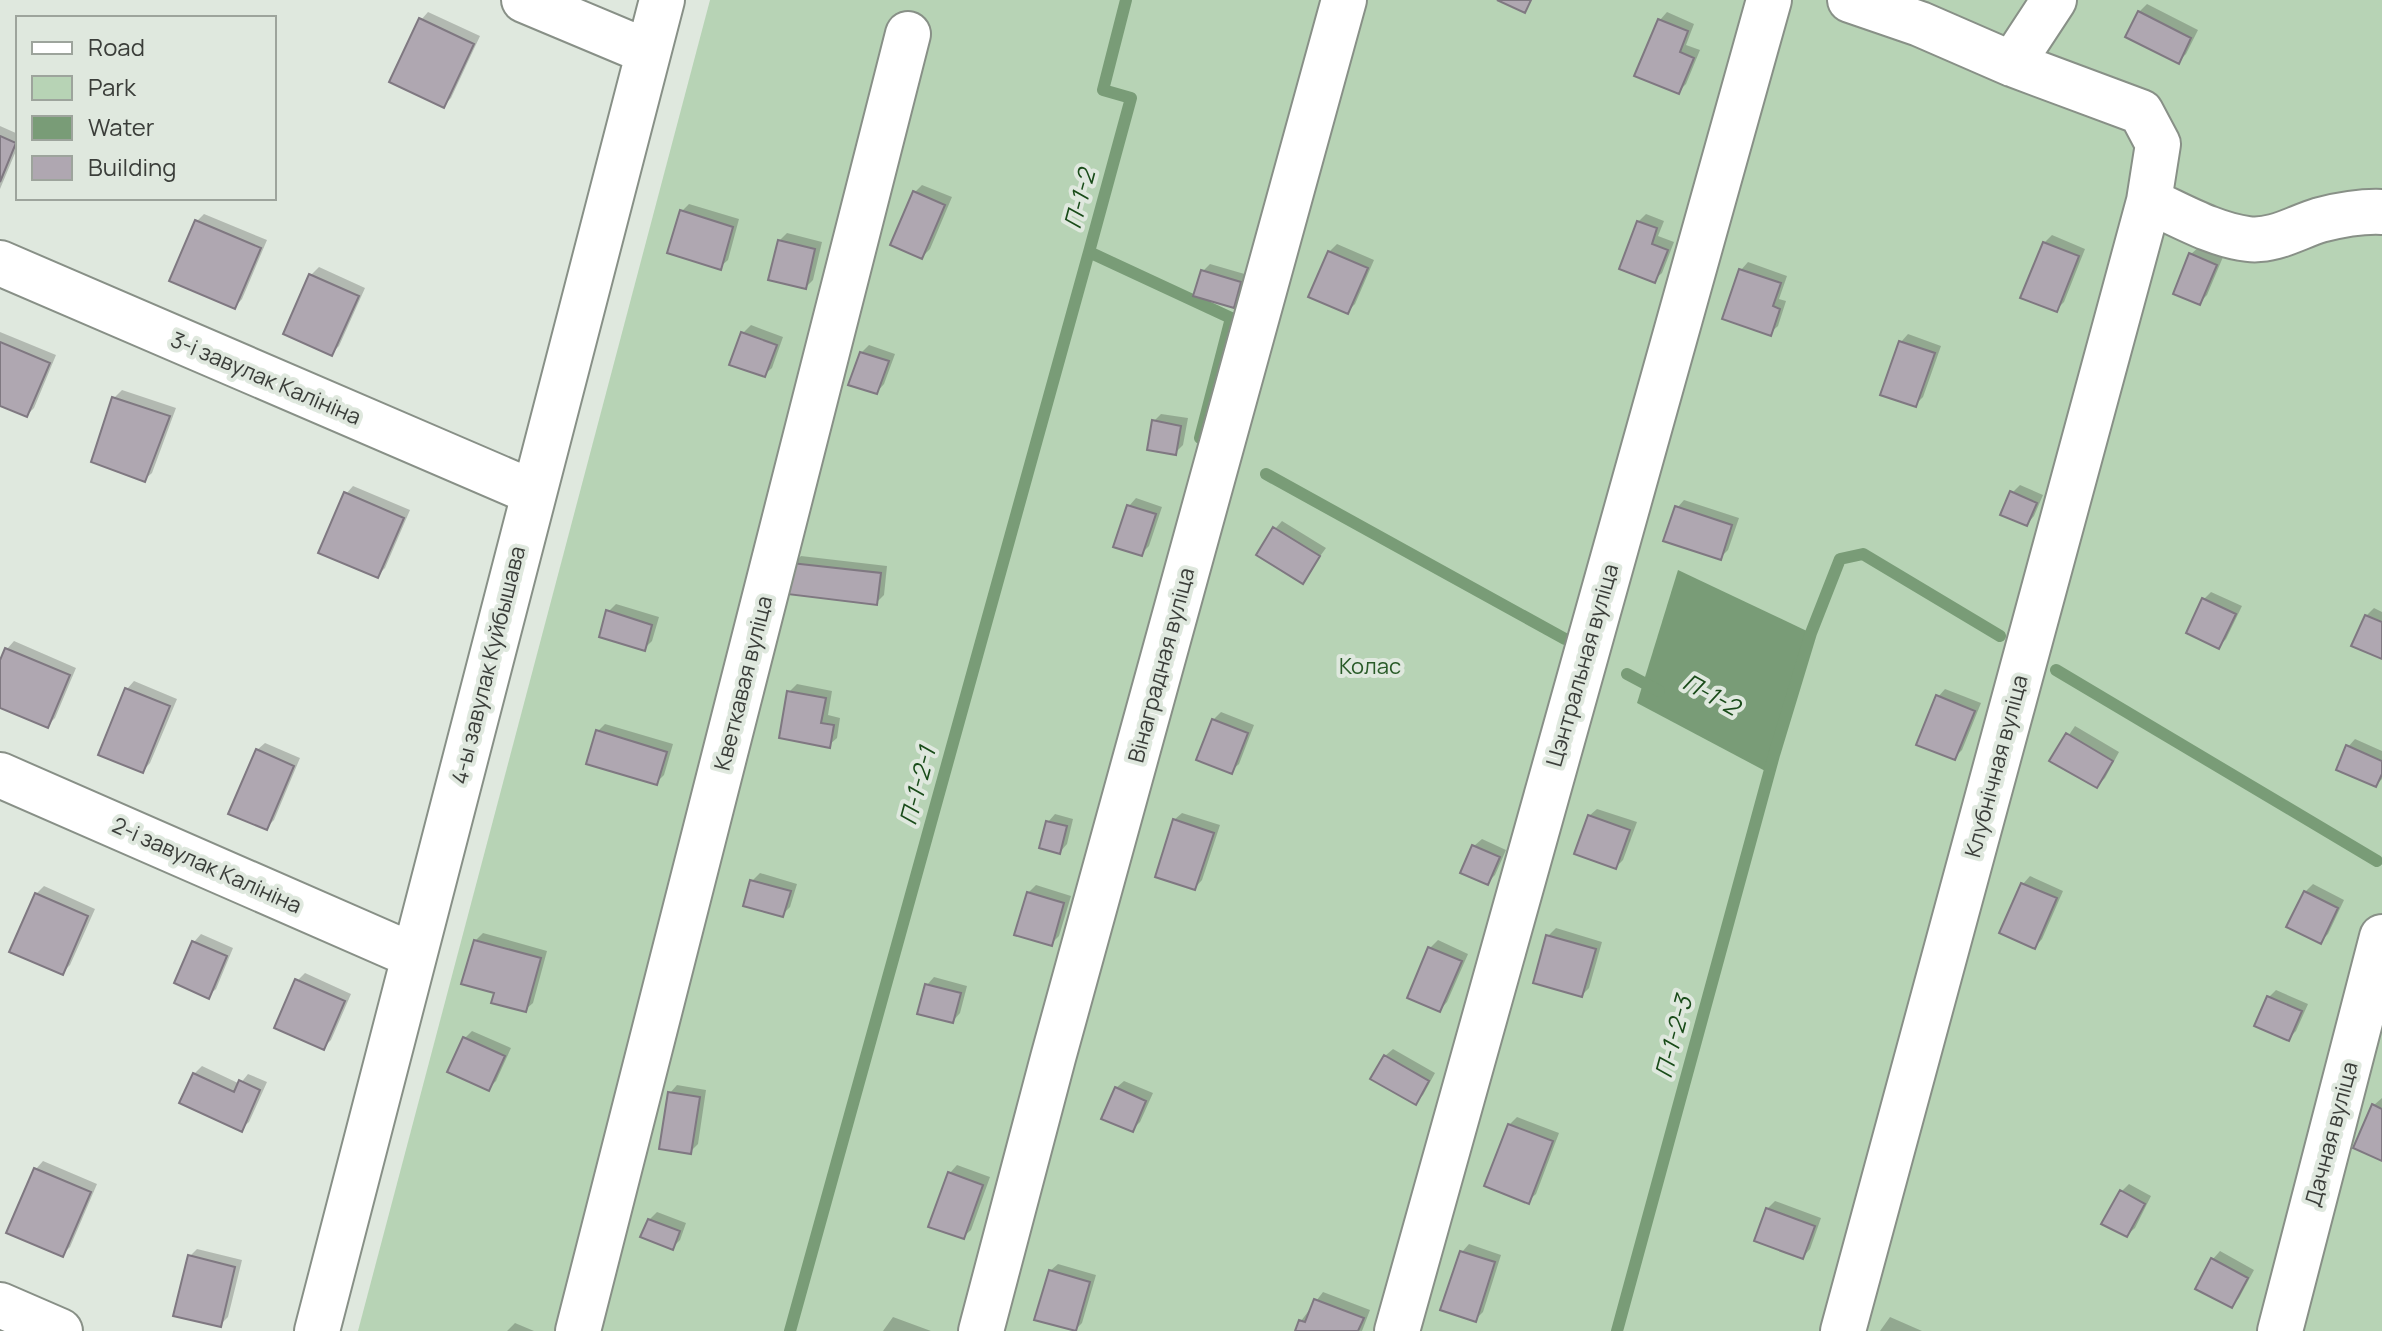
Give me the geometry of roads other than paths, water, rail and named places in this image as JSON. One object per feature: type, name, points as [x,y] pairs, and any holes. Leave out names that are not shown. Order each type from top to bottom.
[{"type":"street","points":[[524,0],[648,52]]},
{"type":"street","name":"4-ы завулак Куйбышава","points":[[317,1331],[662,0]]},
{"type":"street","name":"Вінаградная вуліца","points":[[981,1331],[1099,889],[1344,0]]},
{"type":"street","name":"Цэнтральная вуліца","points":[[1397,1331],[1769,0]]},
{"type":"street","name":"Клубнічная вуліца","points":[[1843,1331],[2149,201],[2158,144],[2141,112],[2012,64],[1920,24],[1850,0]]},
{"type":"street","points":[[2012,64],[2054,0]]},
{"type":"street","name":"Кветкавая вуліца","points":[[578,1331],[908,34]]},
{"type":"street","points":[[2149,201],[2222,233],[2251,240],[2280,236],[2320,220],[2366,211],[2382,212]]},
{"type":"street","name":"3-і завулак Калініна","points":[[0,263],[532,492]]},
{"type":"street","name":"2-і завулак Калініна","points":[[0,775],[414,956]]},
{"type":"street","name":"Дачная вуліца","points":[[2280,1331],[2382,937]]},
{"type":"street","points":[[0,1305],[60,1331]]},
{"type":"water","points":[[1678,570],[1811,633],[1769,773],[1637,703]]},
{"type":"waterway","name":"П-1-2-1","points":[[1126,0],[1103,90],[1131,98],[1089,252],[1231,318],[1200,438]]},
{"type":"waterway","name":"П-1-2-1","points":[[790,1331],[1089,252]]},
{"type":"waterway","name":"П-1-2","points":[[1266,474],[1565,639]]},
{"type":"waterway","name":"П-1-2-3","points":[[1617,1331],[1774,755],[1811,633],[1840,559],[1863,554],[2000,636]]},
{"type":"waterway","points":[[2056,670],[2377,861]]},
{"type":"waterway","name":"П-1-2","points":[[1627,674],[1659,691]]},
{"type":"park label","name":"Колас","points":[[1370,666]]}]
